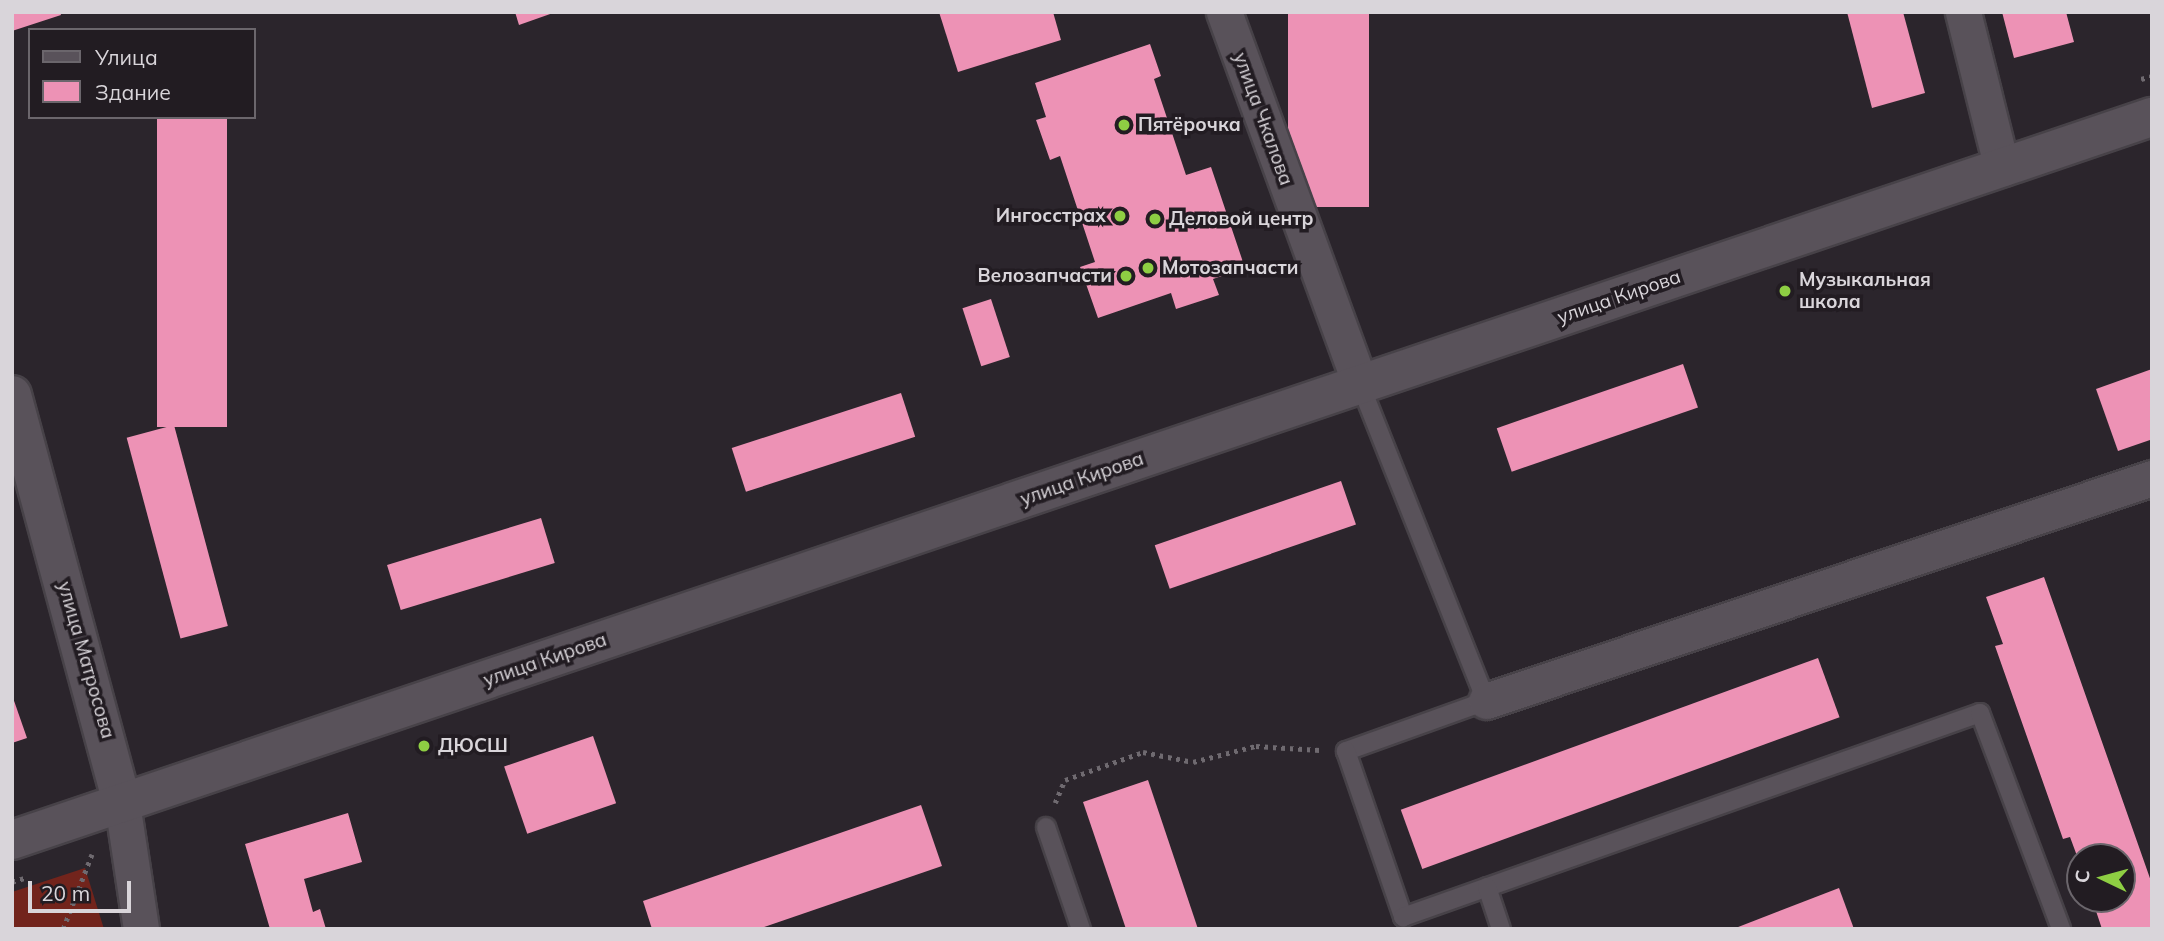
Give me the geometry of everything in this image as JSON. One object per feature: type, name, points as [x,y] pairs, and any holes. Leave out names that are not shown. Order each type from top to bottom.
[{"type":"street","name":"улица Чкалова","points":[[1224,12],[1360,384]]},
{"type":"street","points":[[1963,12],[2002,168]]},
{"type":"street","name":"улица Кирова","points":[[12,840],[2152,117]]},
{"type":"street","name":"улица Матросова","points":[[12,395],[122,803],[141,929]]},
{"type":"street","points":[[1486,701],[2152,478]]},
{"type":"lane","points":[[1360,384],[1486,701],[1346,751],[1403,917],[1980,713],[2061,929]]},
{"type":"lane","points":[[1046,827],[1081,929]]},
{"type":"lane","points":[[1487,887],[1500,929]]},
{"type":"path","points":[[1046,827],[1065,780],[1143,752],[1193,762],[1256,746],[1346,751]]},
{"type":"path","points":[[63,929],[92,854]]},
{"type":"shaded area","points":[[85,868],[104,929],[12,929],[12,892]]},
{"type":"building","points":[[12,12],[60,12],[61,15],[12,31]]},
{"type":"building","points":[[515,12],[553,12],[553,13],[519,25]]},
{"type":"building","points":[[939,12],[1053,12],[1061,40],[958,72]]},
{"type":"building","points":[[1288,12],[1369,12],[1369,207],[1288,207]]},
{"type":"building","points":[[1847,12],[1903,12],[1925,93],[1872,108]]},
{"type":"building","points":[[2002,12],[2066,12],[2074,42],[2014,58]]},
{"type":"building","name":"Деловой центр","points":[[1150,44],[1161,76],[1154,79],[1186,175],[1211,167],[1245,268],[1213,279],[1219,295],[1176,309],[1171,293],[1098,318],[1080,267],[1095,262],[1060,156],[1050,160],[1036,120],[1046,117],[1035,83]]},
{"type":"building","points":[[157,119],[227,119],[227,427],[157,427]]},
{"type":"building","points":[[991,299],[1010,357],[981,366],[962,308]]},
{"type":"building","points":[[1683,364],[1698,407],[1512,472],[1497,428]]},
{"type":"building","points":[[2152,369],[2150,440],[2118,451],[2096,389]]},
{"type":"building","points":[[901,393],[915,437],[746,492],[732,448]]},
{"type":"building","points":[[174,425],[228,626],[181,639],[127,438]]},
{"type":"building","points":[[1341,481],[1356,524],[1170,589],[1155,545]]},
{"type":"building","points":[[541,518],[555,563],[401,610],[387,565]]},
{"type":"building","points":[[2044,577],[2152,884],[2152,929],[2102,929],[2097,913],[2136,913],[2136,843],[2072,843],[2070,837],[2063,839],[1995,646],[2003,644],[1986,597]]},
{"type":"building","points":[[1818,658],[1840,717],[1422,869],[1401,810]]},
{"type":"building","points":[[12,695],[27,738],[12,743]]},
{"type":"building","points":[[593,736],[616,803],[527,834],[504,767]]},
{"type":"building","points":[[1148,780],[1198,929],[1126,929],[1083,802]]},
{"type":"building","points":[[921,805],[942,866],[758,929],[652,929],[643,901]]},
{"type":"building","points":[[348,813],[362,862],[304,879],[313,912],[320,909],[326,929],[270,929],[245,844]]},
{"type":"building","points":[[1839,888],[1854,929],[1733,929]]},
{"type":"place","name":"Пятёрочка","points":[[1124,125]]},
{"type":"place","name":"Ингосстрах","points":[[1120,216]]},
{"type":"place","name":"Деловой центр","points":[[1155,219]]},
{"type":"place","name":"Мотозапчасти","points":[[1148,268]]},
{"type":"place","name":"Велозапчасти","points":[[1126,276]]},
{"type":"place","name":"Музыкальная школа","points":[[1785,291]]},
{"type":"place","name":"ДЮСШ","points":[[424,746]]}]
